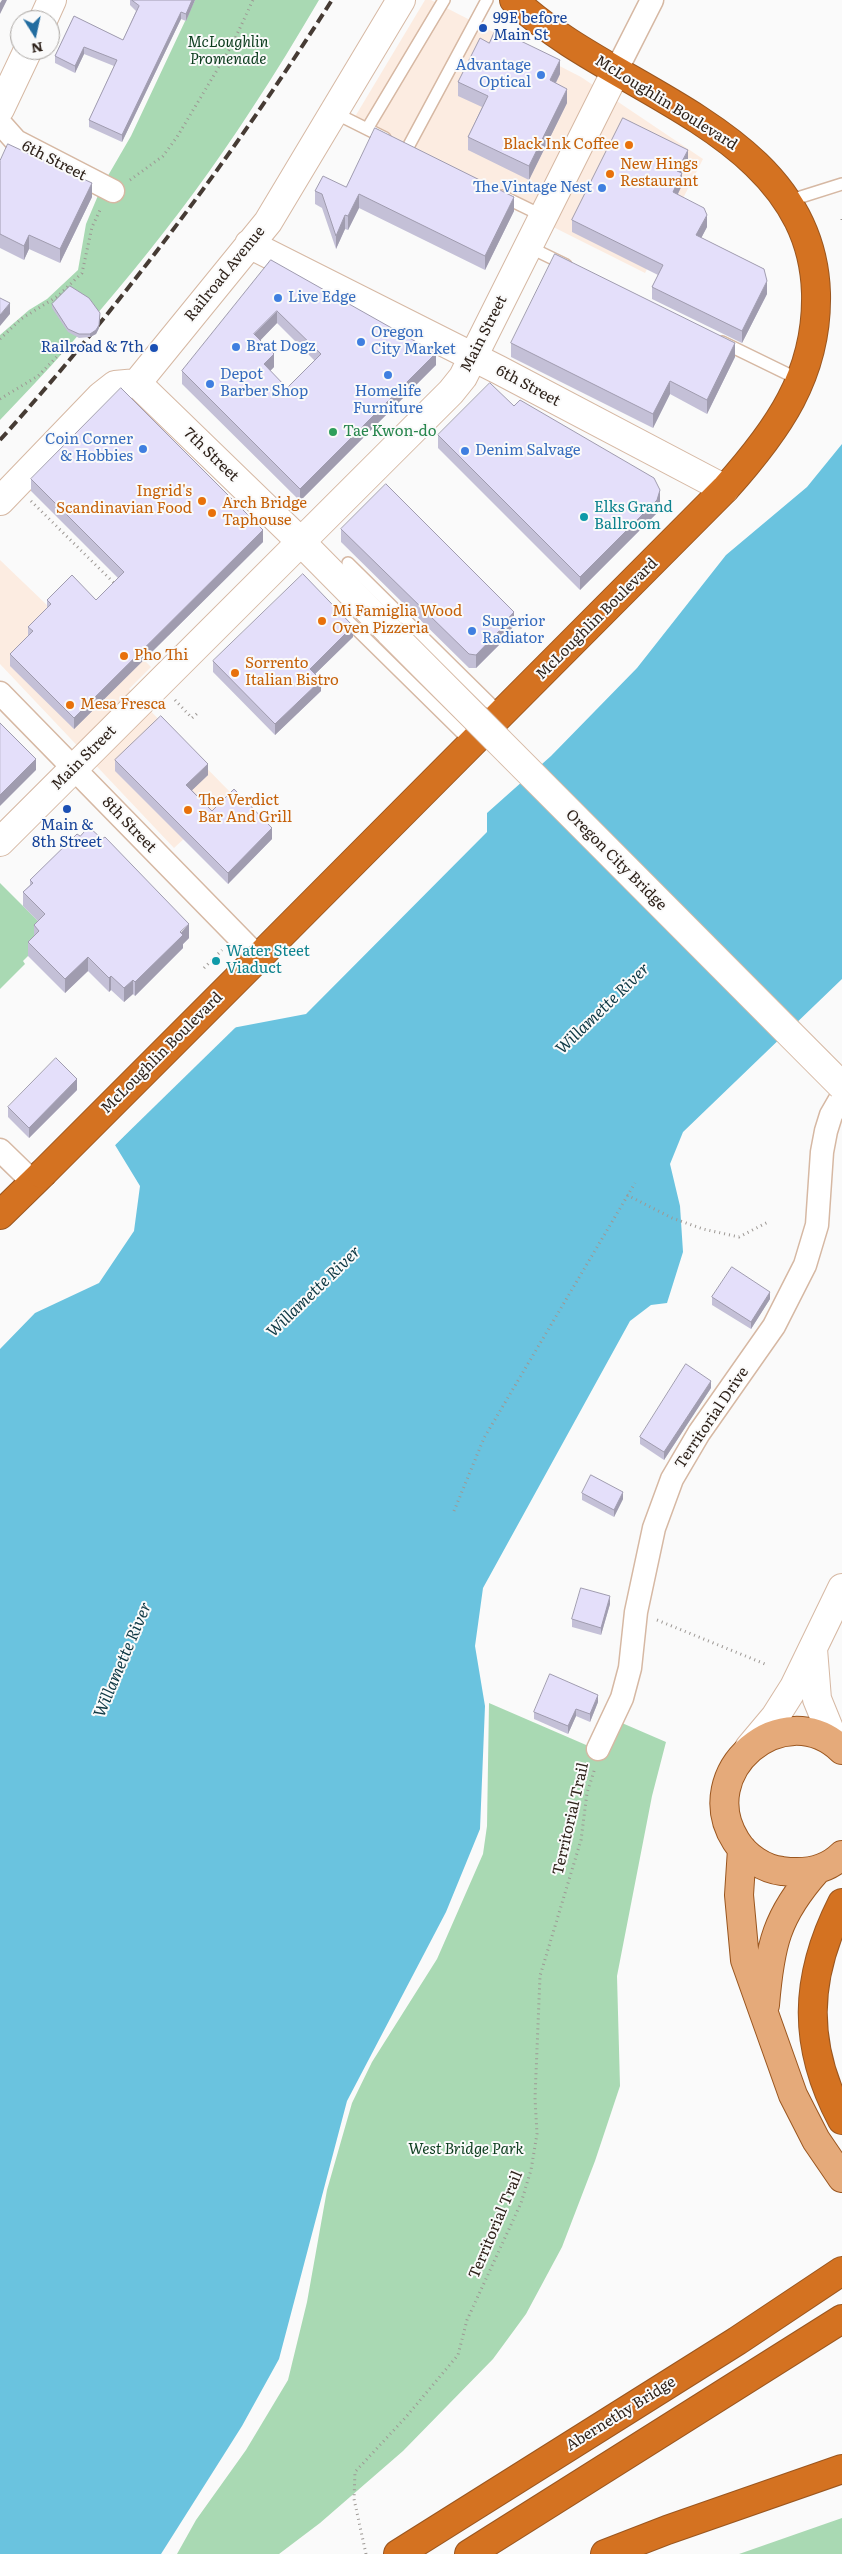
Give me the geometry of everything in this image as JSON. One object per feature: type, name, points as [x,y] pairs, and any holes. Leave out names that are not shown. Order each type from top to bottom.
[{"type":"highway","name":"McLoughlin Boulevard","points":[[0,1215],[725,489],[767,440],[801,381],[813,341],[816,285],[806,242],[788,201],[760,168],[732,143],[545,27],[514,0]]},
{"type":"highway","points":[[842,1902],[826,1935],[816,1971],[812,2014],[816,2053],[828,2094],[842,2120]]},
{"type":"highway","name":"Abernethy Bridge","points":[[398,2554],[737,2341],[842,2271]]},
{"type":"highway","points":[[469,2554],[842,2319]]},
{"type":"highway","points":[[605,2554],[667,2530],[842,2469]]},
{"type":"main road","name":"Railroad Avenue","points":[[137,383],[268,222],[401,0]]},
{"type":"main road","points":[[0,109],[23,60]]},
{"type":"main road","name":"Main Street","points":[[0,842],[451,392],[474,358],[616,71]]},
{"type":"main road","name":"6th Street","points":[[249,244],[474,358],[725,489]]},
{"type":"main road","points":[[8,494],[101,396],[115,385],[137,383]]},
{"type":"main road","name":"7th Street","points":[[137,383],[300,541],[391,633]]},
{"type":"main road","name":"Oregon City Bridge","points":[[391,633],[842,1086]]},
{"type":"main road","points":[[842,1588],[794,1687],[775,1717],[734,1765],[725,1793],[724,1808],[729,1830],[742,1849],[757,1863],[776,1871],[796,1873],[817,1870],[837,1860],[842,1855]]},
{"type":"main road","points":[[813,1648],[817,1699],[838,1746]]},
{"type":"main road","points":[[750,1748],[769,1736],[791,1731],[814,1733],[838,1746]]},
{"type":"main road","points":[[742,1849],[738,1895],[745,1960],[765,2012],[770,2036],[803,2117],[842,2178]]},
{"type":"main road","points":[[765,2012],[773,1941],[783,1917],[797,1893],[817,1870]]},
{"type":"street","name":"Main Street","points":[[616,71],[652,0]]},
{"type":"street","name":"6th Street","points":[[0,123],[16,142],[113,191]]},
{"type":"street","name":"8th Street","points":[[0,692],[258,957]]},
{"type":"street","name":"Territorial Drive","points":[[598,1749],[622,1698],[630,1668],[636,1612],[654,1528],[672,1479],[698,1433],[774,1326],[805,1265],[817,1225],[826,1131],[831,1115],[842,1096]]},
{"type":"street","points":[[0,1150],[37,1178]]},
{"type":"lane","points":[[367,129],[444,0]]},
{"type":"lane","points":[[335,113],[411,151],[487,0]]},
{"type":"lane","points":[[788,201],[842,184]]},
{"type":"lane","points":[[487,188],[543,216]]},
{"type":"lane","points":[[529,246],[574,269]]},
{"type":"lane","points":[[714,338],[801,381]]},
{"type":"lane","points":[[348,563],[501,714]]},
{"type":"lane","points":[[333,606],[472,743]]},
{"type":"path","points":[[0,339],[21,319],[59,297],[82,273],[92,227],[102,204],[113,191],[163,156],[232,45],[253,0]]},
{"type":"path","points":[[0,399],[26,385],[60,355],[73,340]]},
{"type":"path","points":[[8,494],[122,590]]},
{"type":"path","points":[[160,682],[192,718],[199,712]]},
{"type":"path","points":[[204,968],[218,954]]},
{"type":"path","points":[[454,1511],[484,1438],[635,1183]]},
{"type":"path","points":[[628,1196],[672,1218],[703,1229],[739,1237],[768,1222]]},
{"type":"path","points":[[636,1612],[765,1664]]},
{"type":"path","name":"Territorial Trail","points":[[366,2554],[354,2499],[354,2472],[406,2417],[458,2355],[467,2320],[521,2204],[531,2170],[537,2134],[535,2098],[540,1976],[581,1840],[587,1793],[597,1761],[598,1749]]},
{"type":"shaded area","points":[[425,0],[431,0],[581,77],[703,159],[645,273],[350,125]]},
{"type":"shaded area","points":[[0,560],[49,607],[96,611],[151,667],[129,689],[232,794],[174,848],[0,664]]},
{"type":"green space","name":"McLoughlin Promenade","points":[[195,0],[319,0],[251,110],[164,232],[68,347],[0,420],[0,335],[29,310],[47,299],[78,270],[86,224],[102,186],[131,136]]},
{"type":"green space","points":[[0,883],[45,928],[39,945],[23,961],[25,964],[0,989]]},
{"type":"green space","name":"West Bridge Park","points":[[489,1703],[600,1751],[615,1720],[666,1742],[652,1796],[617,1976],[620,2086],[595,2161],[562,2247],[526,2314],[493,2359],[403,2451],[320,2523],[279,2554],[177,2554],[196,2520],[246,2450],[288,2380],[307,2302],[327,2190],[352,2103],[372,2062],[437,1959],[483,1854],[487,1826]]},
{"type":"green space","points":[[842,2518],[842,2554],[739,2554]]},
{"type":"water","name":"Willamette River","points":[[842,444],[842,979],[683,1132],[670,1164],[680,1206],[683,1252],[667,1303],[651,1305],[630,1321],[483,1588],[475,1646],[485,1706],[480,1829],[446,1912],[347,2101],[279,2359],[242,2426],[161,2554],[0,2554],[0,1349],[35,1313],[99,1283],[134,1231],[140,1186],[115,1145],[227,1029],[306,1014],[487,832],[487,813],[551,756],[637,668],[726,555],[807,487]]},
{"type":"pier","points":[[238,1025],[113,1147],[113,1143],[225,1028]]},
{"type":"building","points":[[132,0],[192,0],[186,14],[181,12],[122,135],[89,120],[117,60],[84,47],[75,66],[60,58],[60,45],[74,16],[123,40],[139,6]]},
{"type":"building","points":[[496,29],[560,60],[550,80],[567,89],[529,166],[468,137],[488,96],[458,82],[480,38],[489,43]]},
{"type":"building","points":[[623,118],[688,150],[677,171],[682,173],[673,192],[704,208],[707,215],[696,235],[764,269],[767,281],[742,331],[652,287],[663,265],[572,220]]},
{"type":"building","points":[[375,128],[514,197],[485,256],[359,194],[348,216],[345,215],[336,236],[322,194],[315,191],[323,176],[346,187]]},
{"type":"building","points":[[8,144],[92,183],[60,249],[29,235],[24,246],[0,234],[0,161]]},
{"type":"building","points":[[555,254],[735,343],[707,400],[670,381],[653,414],[511,343]]},
{"type":"building","points":[[271,260],[436,353],[300,489],[182,371]],"holes":[[[277,311],[321,354],[287,388],[264,364],[274,354],[254,334]]]},
{"type":"building","points":[[70,286],[89,298],[100,313],[99,325],[90,334],[79,334],[68,329],[52,304]]},
{"type":"building","points":[[0,298],[10,303],[0,315]]},
{"type":"building","points":[[490,383],[514,406],[520,400],[654,478],[660,490],[657,500],[580,577],[438,435]]},
{"type":"building","points":[[121,388],[263,530],[74,718],[10,654],[33,631],[28,627],[51,604],[47,600],[72,575],[96,600],[124,572],[31,479]]},
{"type":"building","points":[[386,484],[514,612],[476,655],[469,654],[341,529]]},
{"type":"building","points":[[303,574],[353,626],[310,669],[321,680],[275,724],[213,661]]},
{"type":"building","points":[[161,716],[208,764],[186,785],[212,811],[234,789],[272,828],[228,873],[115,760]]},
{"type":"building","points":[[0,723],[36,759],[0,795]]},
{"type":"building","points":[[89,827],[102,839],[105,837],[189,924],[180,932],[183,935],[135,982],[133,980],[124,988],[111,976],[109,978],[88,957],[65,979],[28,942],[39,931],[34,925],[45,914],[23,892],[33,883],[30,880],[77,834],[80,836]]},
{"type":"building","points":[[56,1058],[77,1079],[29,1128],[8,1107]]},
{"type":"building","points":[[732,1267],[770,1292],[751,1322],[712,1297]]},
{"type":"building","points":[[686,1364],[711,1381],[664,1452],[640,1437]]},
{"type":"building","points":[[591,1475],[623,1492],[614,1510],[582,1493]]},
{"type":"building","points":[[581,1588],[610,1596],[601,1628],[572,1619]]},
{"type":"building","points":[[550,1674],[598,1695],[590,1714],[576,1709],[568,1726],[534,1712]]},
{"type":"railway","points":[[0,440],[90,335],[175,227],[256,115],[332,0]]},
{"type":"place","name":"99E before Main St","points":[[483,28]]},
{"type":"place","name":"Advantage Optical","points":[[541,75]]},
{"type":"place","name":"Black Ink Coffee","points":[[629,145]]},
{"type":"place","name":"New Hings Restaurant","points":[[610,174]]},
{"type":"place","name":"The Vintage Nest","points":[[602,188]]},
{"type":"place","name":"Live Edge","points":[[278,298]]},
{"type":"place","name":"Oregon City Market","points":[[361,342]]},
{"type":"place","name":"Brat Dogz","points":[[236,347]]},
{"type":"place","name":"Railroad & 7th","points":[[154,348]]},
{"type":"place","name":"Homelife Furniture","points":[[388,375]]},
{"type":"place","name":"Depot Barber Shop","points":[[210,384]]},
{"type":"place","name":"Tae Kwon-do","points":[[333,432]]},
{"type":"place","name":"Coin Corner & Hobbies","points":[[143,449]]},
{"type":"place","name":"Denim Salvage","points":[[465,451]]},
{"type":"place","name":"Ingrid's Scandinavian Food","points":[[202,501]]},
{"type":"place","name":"Arch Bridge Taphouse","points":[[212,513]]},
{"type":"place","name":"Elks Grand Ballroom","points":[[584,517]]},
{"type":"place","name":"Mi Famiglia Wood Oven Pizzeria","points":[[322,621]]},
{"type":"place","name":"Superior Radiator","points":[[472,631]]},
{"type":"place","name":"Pho Thi","points":[[124,656]]},
{"type":"place","name":"Sorrento Italian Bistro","points":[[235,673]]},
{"type":"place","name":"Mesa Fresca","points":[[70,705]]},
{"type":"place","name":"Main & 8th Street","points":[[67,809]]},
{"type":"place","name":"The Verdict Bar And Grill","points":[[188,810]]},
{"type":"place","name":"Water Steet Viaduct","points":[[216,961]]}]
